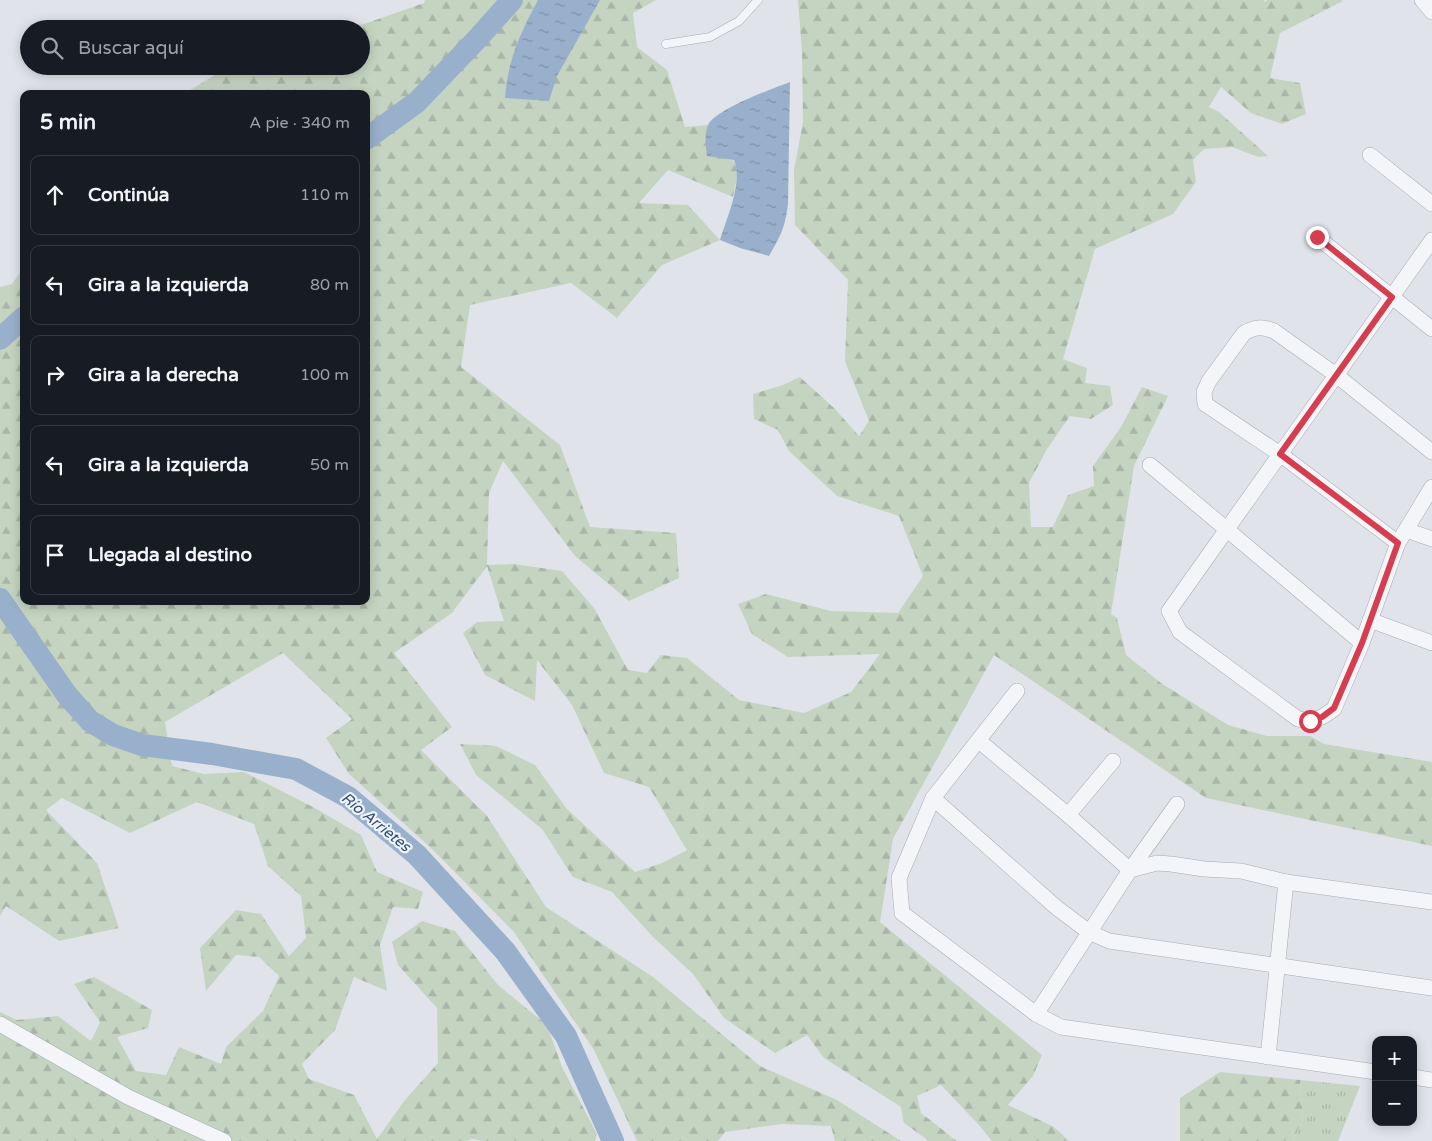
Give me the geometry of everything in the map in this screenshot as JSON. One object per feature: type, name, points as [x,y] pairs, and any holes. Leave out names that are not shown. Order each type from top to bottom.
[{"type":"street","points":[[1422,0],[1432,12]]},
{"type":"street","points":[[1370,155],[1432,204]]},
{"type":"street","points":[[1317,237],[1432,329]]},
{"type":"street","points":[[1432,240],[1168,611],[1180,632],[1298,719],[1310,721],[1322,717],[1334,708],[1362,643],[1398,543],[1432,487]]},
{"type":"street","points":[[1398,543],[1280,454],[1205,404],[1204,392],[1208,381],[1244,333],[1252,328],[1263,327],[1274,330],[1336,375],[1432,452]]},
{"type":"street","points":[[1150,465],[1362,643]]},
{"type":"street","points":[[1406,530],[1432,539]]},
{"type":"street","points":[[1370,620],[1432,643]]},
{"type":"street","points":[[1017,691],[934,798],[899,878],[902,913],[1036,1014],[1061,1028],[1372,1071]]},
{"type":"street","points":[[979,741],[1068,815],[1130,870]]},
{"type":"street","points":[[1068,815],[1113,761]]},
{"type":"street","points":[[934,798],[1057,908],[1090,933],[1109,941],[1432,988]]},
{"type":"street","points":[[1036,1014],[1130,870],[1177,804]]},
{"type":"street","points":[[1130,870],[1157,864],[1171,864],[1204,869],[1241,871],[1286,882],[1432,902]]},
{"type":"street","points":[[1268,1057],[1286,882]]},
{"type":"street","points":[[0,1024],[128,1097],[224,1141]]},
{"type":"street","points":[[1417,1078],[1432,1080]]},
{"type":"lane","points":[[666,44],[710,37],[739,21],[758,0]]},
{"type":"green space","points":[[425,0],[656,0],[633,13],[637,47],[667,70],[685,127],[708,125],[706,140],[730,157],[736,167],[737,175],[733,197],[668,170],[639,203],[688,205],[720,240],[662,265],[617,318],[571,283],[470,305],[461,367],[560,445],[590,527],[676,533],[679,578],[629,601],[575,556],[503,461],[489,493],[487,565],[514,564],[562,571],[594,608],[628,670],[647,673],[661,655],[687,658],[739,700],[804,713],[851,692],[880,654],[788,657],[752,634],[738,604],[766,594],[831,611],[898,613],[923,576],[899,516],[837,496],[789,451],[778,430],[754,419],[753,394],[783,385],[800,377],[835,409],[859,436],[869,421],[845,361],[848,280],[795,225],[794,170],[803,122],[802,53],[798,0],[1343,1],[1280,33],[1270,78],[1300,83],[1306,114],[1282,124],[1251,113],[1221,87],[1209,107],[1219,112],[1268,156],[1258,157],[1232,147],[1204,149],[1193,160],[1196,182],[1173,214],[1095,249],[1063,359],[1087,368],[1085,383],[1110,386],[1113,405],[1091,419],[1070,416],[1047,449],[1029,483],[1031,527],[1053,527],[1068,495],[1094,486],[1093,466],[1121,427],[1142,387],[1168,396],[1134,466],[1111,614],[1117,618],[1126,655],[1161,683],[1228,725],[1267,736],[1310,736],[1324,744],[1432,762],[1432,846],[1206,798],[994,655],[893,839],[880,922],[1042,1055],[1033,1076],[1008,1105],[1054,1127],[1069,1141],[992,1141],[941,1085],[917,1096],[921,1113],[957,1141],[929,1141],[904,1123],[901,1107],[824,1058],[807,1035],[775,1053],[724,1018],[693,974],[653,937],[612,892],[573,877],[542,829],[476,775],[460,744],[496,746],[535,765],[567,809],[635,872],[662,863],[687,850],[649,787],[604,773],[572,705],[537,660],[535,701],[485,675],[463,633],[477,622],[504,621],[487,566],[452,613],[394,653],[452,727],[421,750],[487,816],[546,907],[653,977],[760,1066],[837,1100],[901,1141],[835,1141],[831,1126],[782,1124],[725,1132],[718,1141],[637,1141],[594,1050],[514,932],[432,849],[349,774],[326,738],[352,719],[283,653],[165,722],[172,766],[204,774],[244,772],[313,807],[361,835],[377,872],[423,892],[418,909],[393,907],[380,945],[387,991],[354,977],[335,1030],[302,1064],[309,1079],[354,1095],[377,1139],[405,1100],[438,1063],[437,1008],[398,965],[392,942],[422,921],[455,931],[498,985],[547,1025],[562,1067],[597,1134],[595,1141],[484,1141],[473,1139],[465,1141],[0,1141],[0,1012],[17,1020],[58,1016],[91,1041],[100,1022],[74,984],[94,977],[152,1010],[148,1028],[117,1037],[136,1071],[166,1075],[179,1047],[221,1064],[226,1047],[263,1011],[279,976],[259,957],[236,955],[206,991],[200,948],[236,910],[261,914],[289,956],[306,938],[301,896],[268,866],[254,824],[197,802],[130,833],[62,798],[46,810],[97,863],[119,928],[59,941],[6,906],[0,916],[0,287],[12,284],[20,273],[20,605],[370,605],[370,90],[190,90],[215,75],[370,75],[370,22],[424,3]]},
{"type":"green space","points":[[1220,1072],[1300,1080],[1303,1119],[1293,1141],[1180,1141],[1180,1098]]},
{"type":"green space","points":[[1300,1080],[1360,1086],[1338,1141],[1293,1141],[1303,1119]]},
{"type":"water","points":[[538,0],[600,0],[557,76],[549,101],[505,98],[509,71],[516,47]]},
{"type":"water","points":[[790,82],[788,204],[782,231],[769,256],[720,240],[733,200],[737,179],[736,169],[734,160],[707,156],[706,132],[708,125],[713,119],[733,106]]},
{"type":"waterway","points":[[370,136],[417,102],[512,0]]},
{"type":"waterway","points":[[0,339],[20,321]]},
{"type":"waterway","name":"Río Arrietes","points":[[0,599],[67,695],[90,721],[113,735],[142,745],[212,754],[296,769],[348,797],[417,855],[505,951],[566,1036],[613,1141]]},
{"type":"route","points":[[1310,721],[1322,717],[1334,708],[1362,643],[1398,543],[1280,454],[1392,297],[1317,237]]}]
